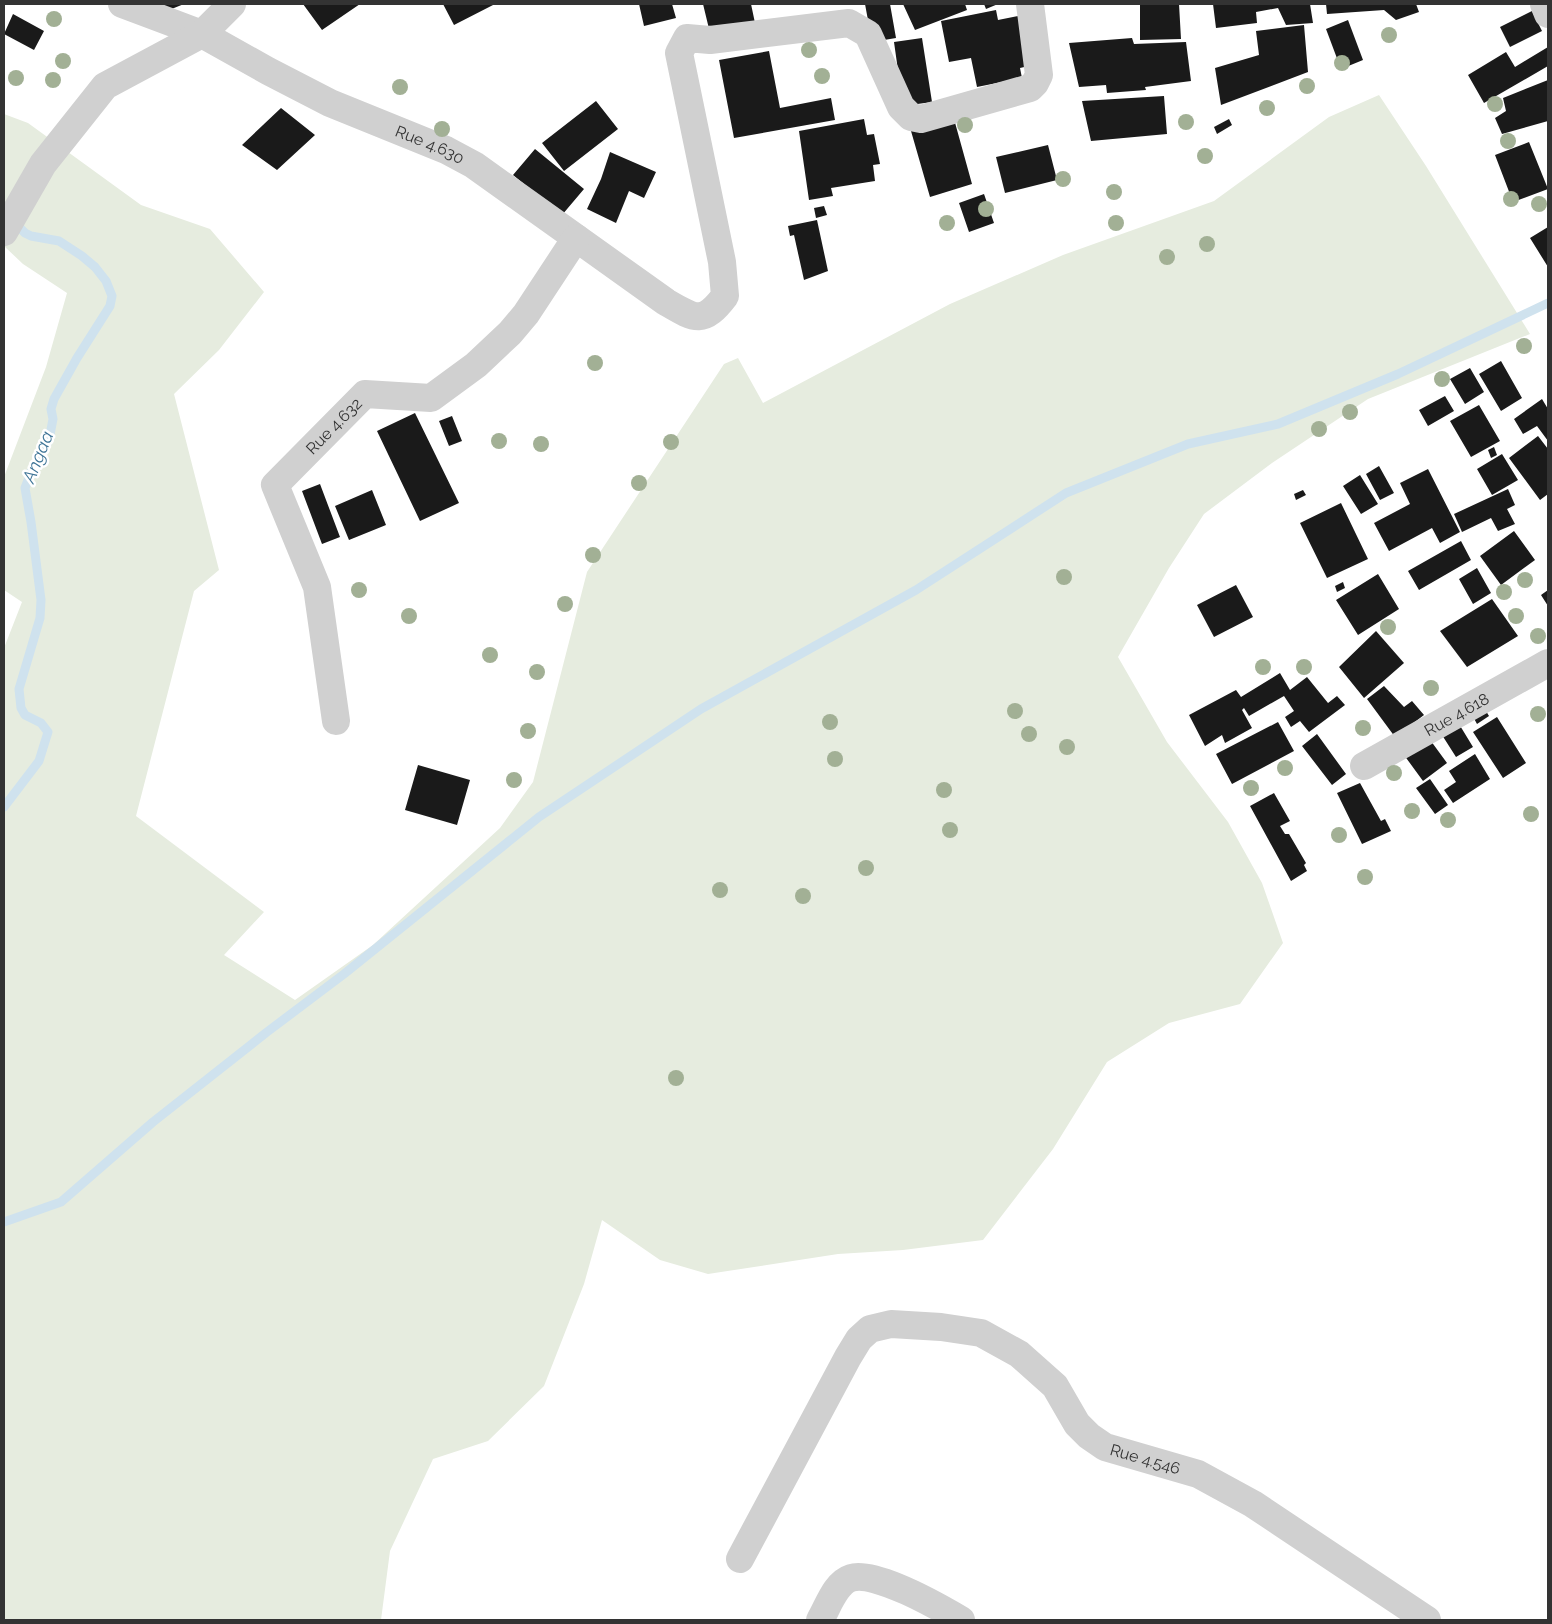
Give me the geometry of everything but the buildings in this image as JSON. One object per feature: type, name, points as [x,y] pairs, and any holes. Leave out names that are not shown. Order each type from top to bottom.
[{"type":"street","name":"Rue 4.630","points":[[122,4],[202,34],[330,103],[446,150],[474,165],[666,302],[689,315],[704,316],[715,309],[725,296],[722,262],[678,53],[686,38],[710,40],[849,22],[868,34],[901,107],[911,117],[921,119],[1030,88],[1035,83],[1039,75],[1030,4]]},
{"type":"street","points":[[4,232],[43,164],[105,86],[202,34],[232,4]]},
{"type":"street","points":[[1544,4],[1548,14]]},
{"type":"street","name":"Rue 4.632","points":[[336,720],[317,587],[274,485],[365,394],[431,398],[476,365],[510,333],[526,314],[576,238]]},
{"type":"street","name":"Rue 4.618","points":[[1364,766],[1548,663]]},
{"type":"street","name":"Rue 4.546","points":[[740,1559],[859,1339],[870,1329],[891,1324],[942,1327],[981,1333],[1019,1354],[1055,1386],[1077,1424],[1089,1436],[1105,1447],[1206,1478],[1253,1504],[1417,1618]]},
{"type":"street","points":[[820,1620],[839,1586],[850,1578],[865,1576],[901,1588],[961,1620]]},
{"type":"shaded area","points":[[1379,95],[1426,166],[1530,334],[1368,399],[1272,463],[1204,514],[1169,568],[1118,657],[1167,742],[1228,822],[1262,883],[1283,943],[1240,1004],[1169,1023],[1107,1062],[1053,1149],[983,1240],[903,1250],[838,1254],[708,1274],[660,1260],[602,1220],[584,1284],[544,1386],[488,1441],[433,1459],[390,1551],[381,1620],[4,1620],[4,648],[22,602],[4,590],[4,477],[46,367],[67,293],[23,264],[4,246],[4,114],[28,123],[141,205],[210,229],[264,292],[219,350],[174,394],[219,570],[194,591],[136,816],[264,912],[224,955],[295,1000],[373,945],[500,828],[533,782],[587,572],[724,364],[738,358],[763,403],[950,304],[1063,255],[1214,201],[1329,117]]},
{"type":"waterway","name":"Angaa","points":[[4,807],[39,761],[48,732],[41,723],[25,715],[21,708],[19,689],[40,618],[41,600],[25,488],[32,470],[49,440],[53,419],[51,409],[54,399],[110,306],[112,296],[106,281],[95,267],[82,256],[59,241],[31,236],[14,222]]},
{"type":"waterway","points":[[4,1222],[61,1202],[153,1122],[344,974],[539,817],[701,709],[916,590],[1066,493],[1188,444],[1278,424],[1398,374],[1548,303]]}]
